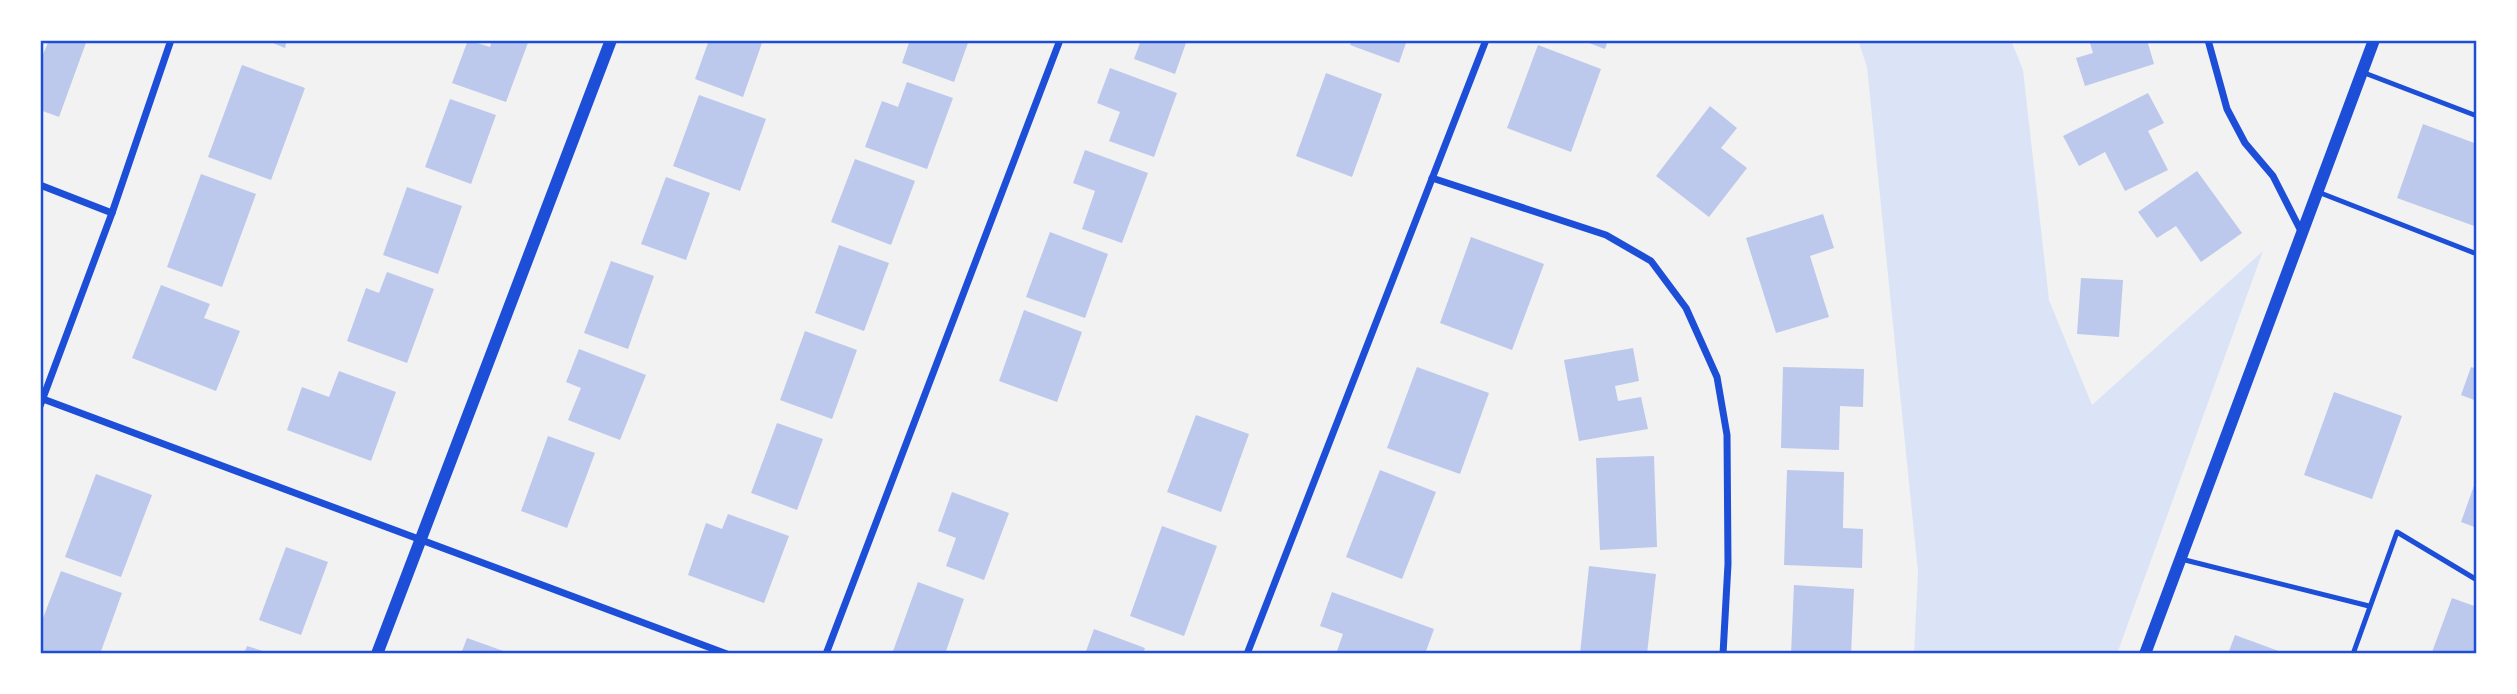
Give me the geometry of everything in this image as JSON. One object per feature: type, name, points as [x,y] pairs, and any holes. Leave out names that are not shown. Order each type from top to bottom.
[{"type":"street","points":[[171,40],[113,213],[42,403],[727,654]]},
{"type":"street","points":[[377,654],[611,40]]},
{"type":"street","points":[[826,654],[1060,40]]},
{"type":"street","points":[[1247,654],[1486,40]]},
{"type":"street","points":[[2208,40],[2227,109],[2245,143],[2273,176],[2302,234]]},
{"type":"street","points":[[2145,654],[2374,40]]},
{"type":"street","points":[[1432,178],[1606,235],[1651,261],[1686,308],[1717,377],[1727,435],[1728,564],[1723,654]]},
{"type":"street","points":[[40,185],[113,213]]},
{"type":"lane","points":[[2362,72],[2477,116]]},
{"type":"lane","points":[[2318,192],[2477,254]]},
{"type":"lane","points":[[2353,654],[2397,532],[2477,580]]},
{"type":"lane","points":[[2181,559],[2369,606]]},
{"type":"shaded area","points":[[1858,40],[2011,40],[2023,70],[2049,300],[2092,405],[2263,251],[2117,654],[1914,654],[1918,572],[1867,67]]},
{"type":"building","points":[[49,40],[87,40],[59,117],[40,110],[40,62]]},
{"type":"building","points":[[265,40],[287,40],[285,48]]},
{"type":"building","points":[[468,40],[490,47],[492,40],[529,40],[506,102],[452,83]]},
{"type":"building","points":[[709,40],[763,40],[743,97],[695,79]]},
{"type":"building","points":[[910,40],[969,40],[954,82],[902,63]]},
{"type":"building","points":[[1141,40],[1187,40],[1175,74],[1134,59]]},
{"type":"building","points":[[1352,40],[1407,40],[1399,63],[1350,45]]},
{"type":"building","points":[[1581,40],[1608,40],[1605,49]]},
{"type":"building","points":[[2089,40],[2147,40],[2154,64],[2085,86],[2076,58],[2093,53]]},
{"type":"building","points":[[1538,45],[1601,69],[1571,152],[1507,128]]},
{"type":"building","points":[[242,65],[305,88],[271,180],[208,157]]},
{"type":"building","points":[[1110,68],[1177,93],[1154,157],[1109,141],[1120,112],[1097,103]]},
{"type":"building","points":[[1326,73],[1382,94],[1352,177],[1296,156]]},
{"type":"building","points":[[907,82],[953,98],[927,169],[865,147],[882,101],[898,107]]},
{"type":"building","points":[[2148,93],[2164,123],[2148,131],[2168,170],[2125,191],[2105,152],[2079,166],[2063,136]]},
{"type":"building","points":[[699,95],[766,119],[740,191],[673,166]]},
{"type":"building","points":[[450,99],[496,115],[471,184],[425,167]]},
{"type":"building","points":[[1710,106],[1737,128],[1721,148],[1747,168],[1709,217],[1656,176]]},
{"type":"building","points":[[2423,124],[2477,144],[2477,227],[2397,198]]},
{"type":"building","points":[[1085,150],[1148,173],[1122,243],[1082,229],[1095,191],[1073,183]]},
{"type":"building","points":[[855,159],[915,181],[891,245],[831,222]]},
{"type":"building","points":[[2197,171],[2242,233],[2201,262],[2176,226],[2157,238],[2138,212]]},
{"type":"building","points":[[201,174],[256,194],[222,287],[167,267]]},
{"type":"building","points":[[666,177],[710,193],[686,260],[641,244]]},
{"type":"building","points":[[407,187],[462,206],[438,274],[383,255]]},
{"type":"building","points":[[1823,214],[1834,248],[1810,256],[1829,317],[1776,333],[1746,238]]},
{"type":"building","points":[[1050,232],[1108,254],[1085,318],[1026,297]]},
{"type":"building","points":[[1471,237],[1544,264],[1512,350],[1440,323]]},
{"type":"building","points":[[839,245],[889,263],[864,331],[815,313]]},
{"type":"building","points":[[611,261],[654,276],[628,349],[584,333]]},
{"type":"building","points":[[387,272],[434,289],[407,363],[347,341],[366,288],[379,293]]},
{"type":"building","points":[[2081,278],[2123,280],[2119,337],[2077,334]]},
{"type":"building","points":[[161,285],[210,304],[204,318],[240,331],[216,391],[132,358]]},
{"type":"building","points":[[1024,310],[1082,332],[1057,402],[999,381]]},
{"type":"building","points":[[805,331],[857,350],[832,419],[780,400]]},
{"type":"building","points":[[1633,348],[1639,381],[1615,386],[1618,401],[1641,397],[1648,429],[1579,441],[1564,360]]},
{"type":"building","points":[[579,349],[646,375],[620,440],[568,420],[581,388],[566,382]]},
{"type":"building","points":[[1417,367],[1489,393],[1460,474],[1387,448]]},
{"type":"building","points":[[1783,367],[1864,369],[1863,407],[1840,406],[1839,450],[1781,448]]},
{"type":"building","points":[[2471,367],[2477,369],[2477,401],[2461,395]]},
{"type":"building","points":[[339,371],[396,392],[371,461],[287,430],[302,387],[329,397]]},
{"type":"building","points":[[2334,392],[2402,416],[2372,499],[2304,475]]},
{"type":"building","points":[[1196,415],[1249,434],[1221,512],[1167,492]]},
{"type":"building","points":[[777,423],[823,439],[797,510],[751,493]]},
{"type":"building","points":[[548,436],[595,453],[567,528],[521,511]]},
{"type":"building","points":[[1654,456],[1657,547],[1600,550],[1596,458]]},
{"type":"building","points":[[1380,470],[1436,492],[1402,579],[1346,557]]},
{"type":"building","points":[[1787,470],[1844,472],[1843,528],[1863,529],[1862,568],[1784,565]]},
{"type":"building","points":[[96,474],[152,495],[121,577],[65,557]]},
{"type":"building","points":[[2477,480],[2477,528],[2461,522]]},
{"type":"building","points":[[952,492],[1009,513],[984,580],[946,566],[956,538],[938,531]]},
{"type":"building","points":[[728,514],[789,536],[764,603],[688,575],[706,523],[722,529]]},
{"type":"building","points":[[1162,526],[1217,546],[1184,636],[1130,616]]},
{"type":"building","points":[[286,547],[328,562],[301,635],[259,620]]},
{"type":"building","points":[[1589,566],[1656,574],[1647,654],[1580,654]]},
{"type":"building","points":[[61,571],[122,593],[100,654],[40,652],[40,626]]},
{"type":"building","points":[[918,582],[964,599],[945,654],[892,654]]},
{"type":"building","points":[[1794,585],[1854,589],[1851,654],[1791,654]]},
{"type":"building","points":[[1332,592],[1434,629],[1425,654],[1336,654],[1343,634],[1320,626]]},
{"type":"building","points":[[2452,598],[2477,607],[2477,654],[2432,652]]},
{"type":"building","points":[[1094,629],[1145,648],[1143,654],[1085,654]]},
{"type":"building","points":[[2235,635],[2284,653],[2284,654],[2228,654]]},
{"type":"building","points":[[467,638],[509,653],[509,654],[461,654]]},
{"type":"building","points":[[247,646],[269,653],[269,654],[244,654]]}]
